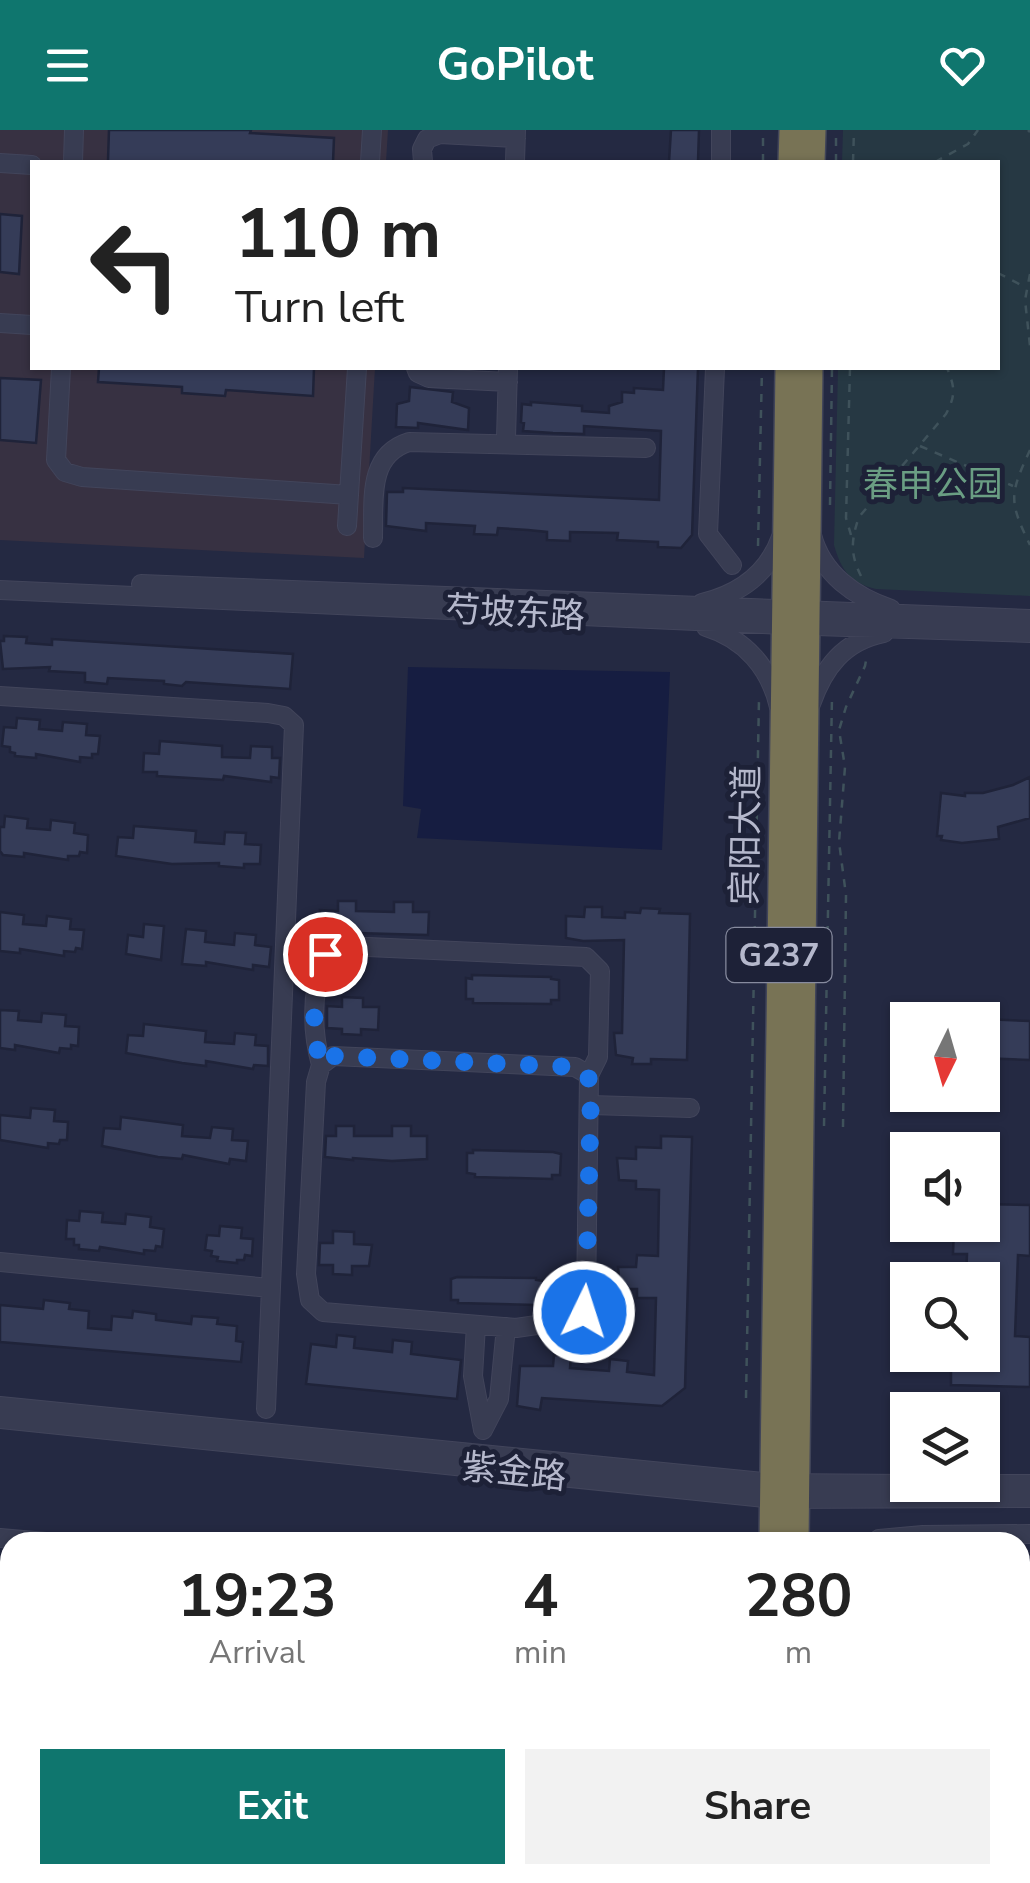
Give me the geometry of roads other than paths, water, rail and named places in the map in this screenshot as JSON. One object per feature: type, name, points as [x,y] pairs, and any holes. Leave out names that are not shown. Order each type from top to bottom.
[{"type":"highway","points":[[791,160],[792,130]]},
{"type":"highway","points":[[812,130],[812,160]]},
{"type":"highway","name":"宾阳大道","points":[[788,370],[808,518]]},
{"type":"highway","name":"宾阳大道","points":[[794,1532],[785,1491],[793,727],[796,618],[808,518],[810,370]]},
{"type":"highway","name":"宾阳大道","points":[[775,1532],[785,1491]]},
{"type":"street","points":[[72,160],[74,130]]},
{"type":"street","points":[[370,160],[372,130]]},
{"type":"street","points":[[721,130],[721,160]]},
{"type":"street","points":[[424,160],[422,149],[427,139],[440,134],[516,134],[515,160]]},
{"type":"street","points":[[0,163],[30,164]]},
{"type":"street","points":[[0,323],[30,326]]},
{"type":"street","points":[[61,370],[56,460],[66,472],[82,478],[348,495]]},
{"type":"street","points":[[347,526],[357,370]]},
{"type":"street","points":[[417,370],[428,378],[508,375],[506,438]]},
{"type":"street","points":[[715,370],[708,534],[732,565]]},
{"type":"street","points":[[372,538],[374,489],[382,460],[390,448],[409,442],[646,448]]},
{"type":"street","points":[[687,614],[758,576],[808,518]]},
{"type":"street","points":[[808,518],[813,540],[833,575],[905,622]]},
{"type":"street","name":"芍坡东路","points":[[0,579],[687,614]]},
{"type":"street","name":"芍坡东路","points":[[0,590],[905,622],[1030,633]]},
{"type":"street","points":[[687,614],[754,655],[793,727]]},
{"type":"street","name":"芍坡东路","points":[[905,622],[1030,618]]},
{"type":"street","points":[[793,727],[834,659],[868,636],[905,622]]},
{"type":"street","points":[[0,696],[268,713],[284,716],[294,725],[266,1409]]},
{"type":"street","points":[[346,946],[586,957],[600,971],[598,1057],[588,1075],[586,1302],[578,1319],[506,1327],[476,1325],[324,1312],[310,1300],[306,1274],[316,1082],[321,1065],[314,1020],[316,979],[325,954],[346,946]]},
{"type":"street","points":[[321,1065],[333,1056],[575,1067],[588,1075]]},
{"type":"street","points":[[590,1105],[690,1108]]},
{"type":"street","points":[[0,1262],[270,1288]]},
{"type":"street","points":[[476,1325],[473,1376],[484,1430],[500,1399],[506,1327]]},
{"type":"street","name":"紫金路","points":[[0,1415],[785,1491],[1030,1498]]},
{"type":"street","points":[[1000,1484],[1030,1484]]},
{"type":"street","name":"紫金路","points":[[785,1491],[890,1485]]},
{"type":"water","points":[[408,667],[670,672],[662,850],[417,838],[421,809],[403,806]]},
{"type":"park label","name":"春申公园","points":[[933,484]]}]
